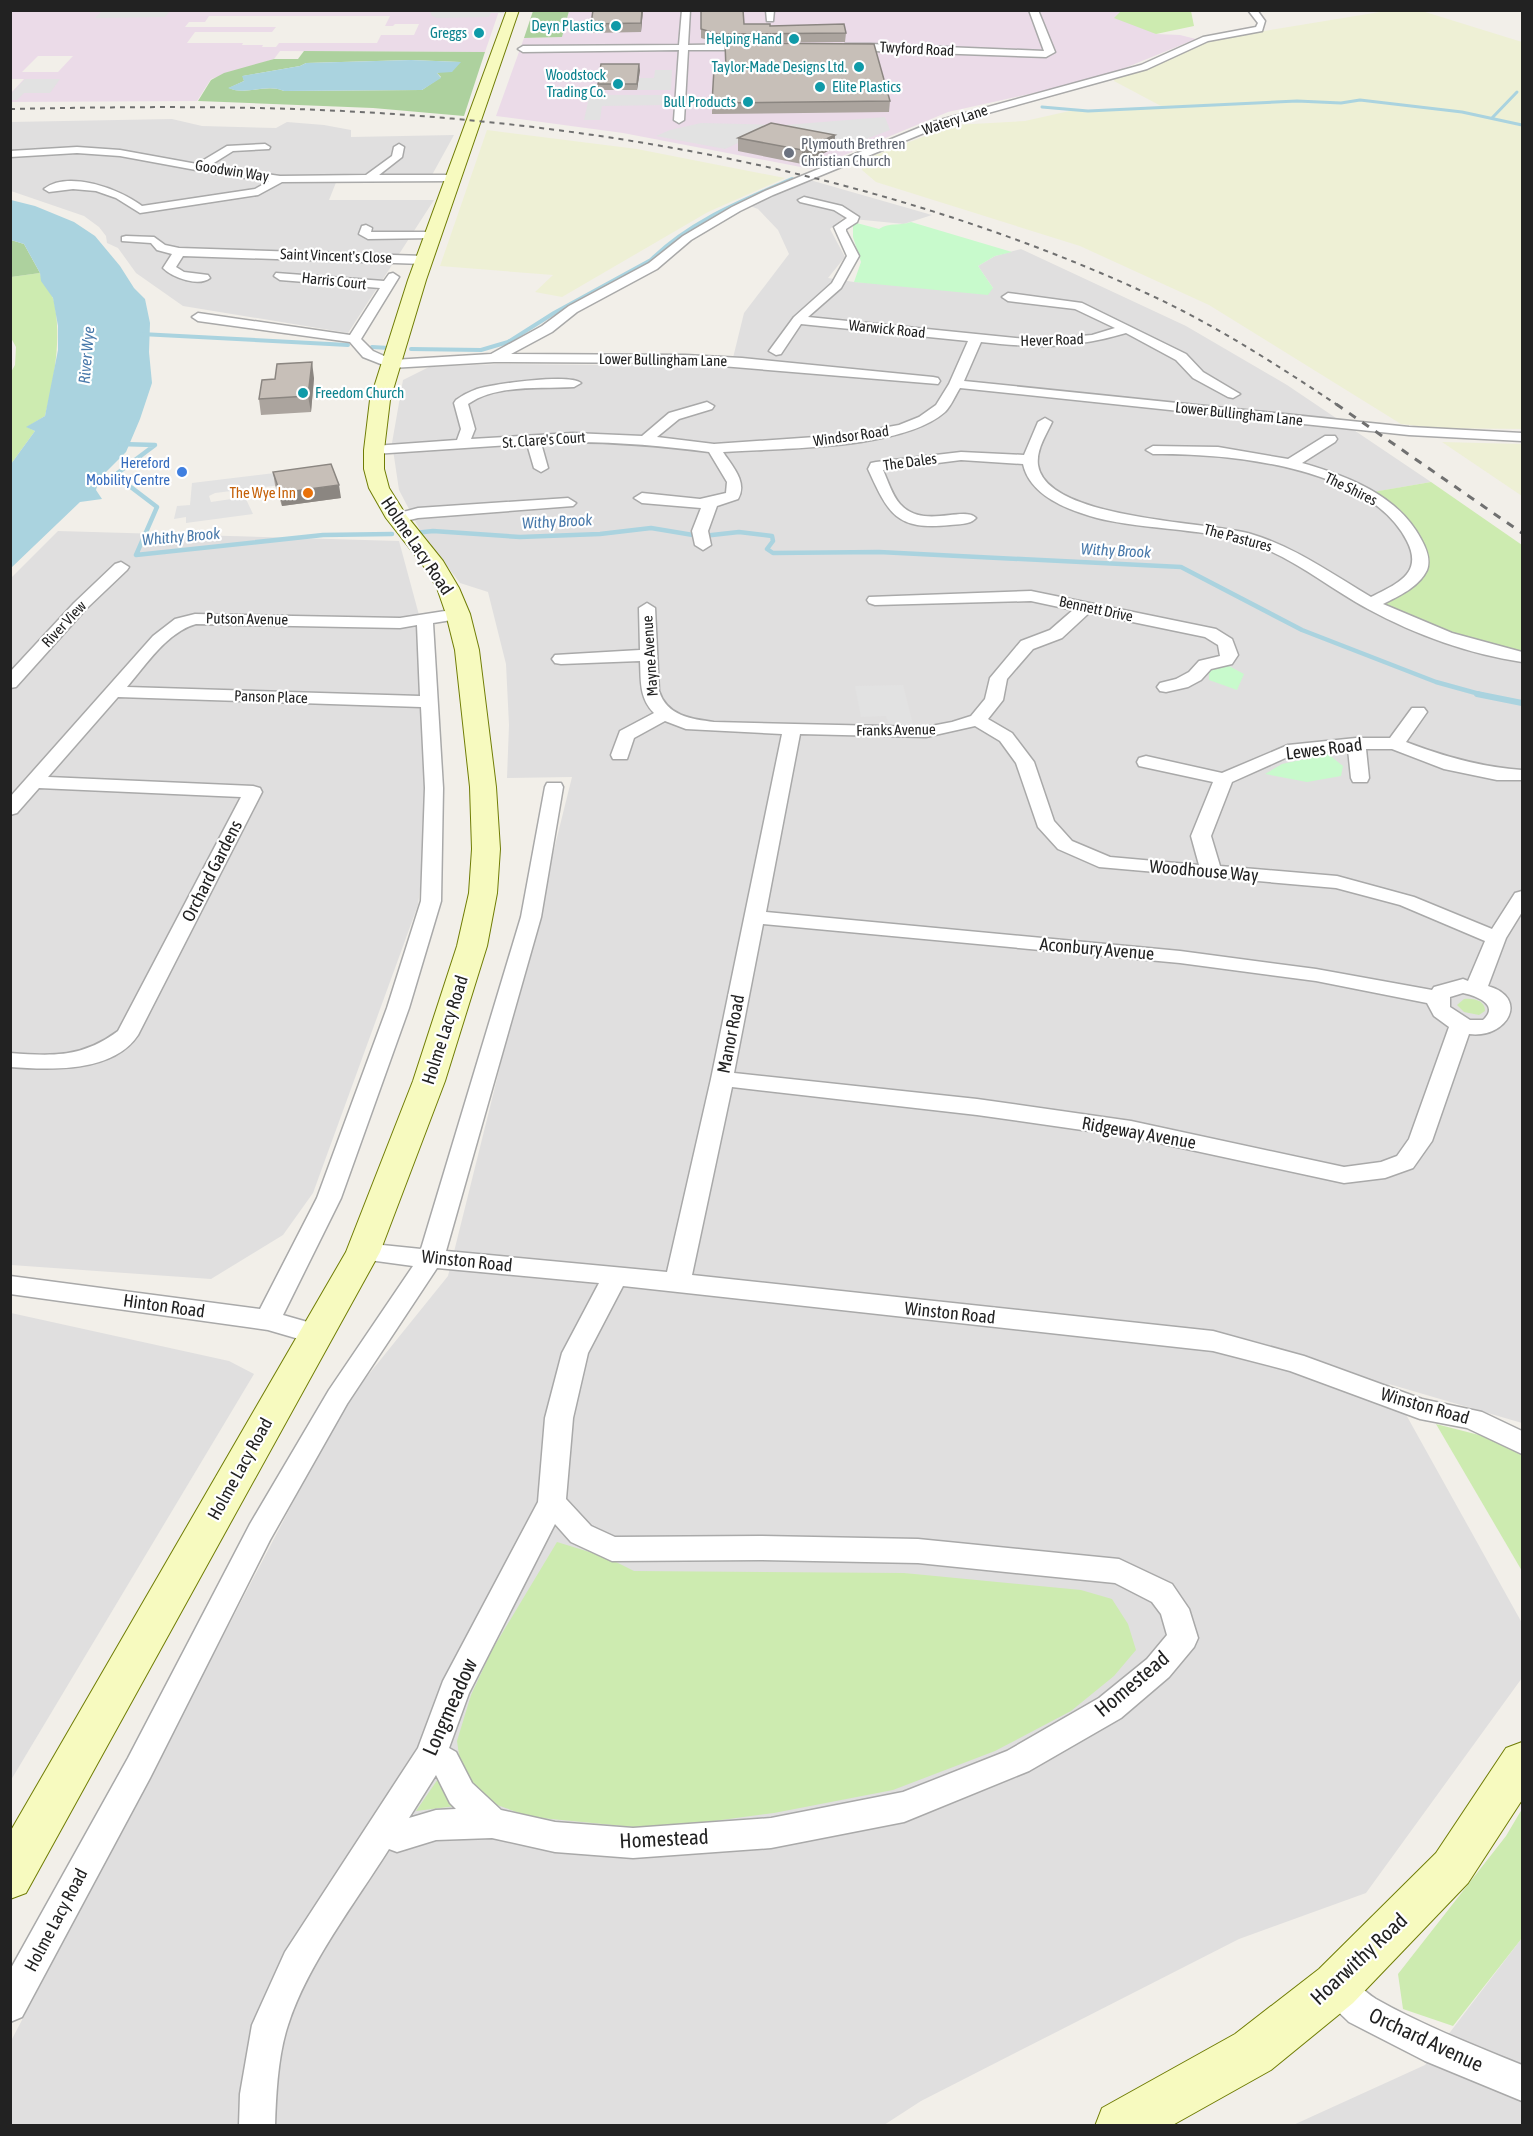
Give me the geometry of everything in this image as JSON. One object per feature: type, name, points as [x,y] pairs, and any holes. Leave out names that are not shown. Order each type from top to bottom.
[{"type":"street","name":"Holme Lacy Road","points":[[10,1877],[363,1252],[429,1081],[456,1002],[483,893],[486,849],[483,787],[467,650],[448,588],[435,566],[397,518],[379,488],[374,469],[374,450],[380,400],[417,280],[513,10]]},
{"type":"street","points":[[679,120],[686,10]]},
{"type":"street","name":"Twyford Road","points":[[840,47],[917,47],[967,52],[1046,54],[1050,52],[1033,10]]},
{"type":"street","name":"Watery Lane","points":[[494,358],[547,328],[573,309],[653,266],[687,238],[769,193],[937,124],[1144,67],[1206,39],[1259,29],[1262,23],[1252,10]]},
{"type":"street","points":[[523,49],[766,47]]},
{"type":"street","points":[[223,139],[231,148]]},
{"type":"street","points":[[200,166],[231,148],[265,147]]},
{"type":"street","points":[[370,177],[397,157],[399,147]]},
{"type":"street","name":"Goodwin Way","points":[[10,154],[120,148],[235,174],[280,179],[454,178]]},
{"type":"street","points":[[50,189],[66,185],[94,186],[126,198],[140,210],[258,192],[280,179]]},
{"type":"street","points":[[776,351],[798,320],[837,285],[854,256],[840,231],[840,227],[853,220],[853,217],[838,208],[804,200]]},
{"type":"street","points":[[366,228],[365,234],[368,236],[405,230],[433,235]]},
{"type":"street","name":"Saint Vincent's Close","points":[[126,239],[154,240],[161,248],[179,252],[424,260]]},
{"type":"street","name":"Saint Vincent's Close","points":[[248,253],[260,241]]},
{"type":"street","points":[[179,252],[169,268],[181,275],[204,278]]},
{"type":"street","points":[[354,339],[404,259]]},
{"type":"street","name":"Harris Court","points":[[280,276],[318,279],[341,284],[417,280]]},
{"type":"street","name":"Hever Road","points":[[1008,297],[1059,299],[1078,306],[1181,357],[1198,375],[1233,394]]},
{"type":"street","points":[[198,317],[354,339],[368,354],[391,364]]},
{"type":"street","name":"Warwick Road","points":[[798,320],[976,338]]},
{"type":"street","name":"Hever Road","points":[[976,338],[1036,344],[1093,339],[1127,329]]},
{"type":"street","name":"Windsor Road","points":[[714,448],[844,439],[904,428],[924,420],[941,408],[956,384],[976,338]]},
{"type":"street","name":"Lower Bullingham Lane","points":[[391,364],[494,358],[714,360],[933,381]]},
{"type":"street","points":[[462,445],[468,429],[460,403],[466,397],[490,390],[574,383]]},
{"type":"street","name":"Lower Bullingham Lane","points":[[956,384],[1397,430],[1504,437],[1522,436]]},
{"type":"street","points":[[645,440],[674,416],[707,406]]},
{"type":"street","points":[[1029,460],[1045,422]]},
{"type":"street","points":[[1179,432],[1187,448]]},
{"type":"street","name":"St. Clare's Court","points":[[374,450],[573,437],[645,440],[714,448]]},
{"type":"street","name":"The Shires","points":[[1290,464],[1330,439]]},
{"type":"street","points":[[533,441],[541,468]]},
{"type":"street","points":[[642,498],[710,504],[733,496],[735,488],[714,448]]},
{"type":"street","name":"The Shires","points":[[1153,450],[1187,448],[1221,450],[1290,464],[1354,487],[1376,500],[1405,525],[1418,544],[1422,561],[1410,582],[1371,604]]},
{"type":"street","name":"The Dales","points":[[968,518],[938,522],[917,520],[902,514],[894,507],[875,469],[876,466],[961,456],[1029,460]]},
{"type":"street","name":"The Pastures","points":[[1029,460],[1035,477],[1045,488],[1064,501],[1086,510],[1108,516],[1214,530],[1246,537],[1297,558],[1371,604],[1434,634],[1522,657]]},
{"type":"street","points":[[397,518],[418,513],[568,503]]},
{"type":"street","points":[[703,545],[700,531],[710,504]]},
{"type":"street","name":"River View","points":[[10,683],[80,606],[121,567]]},
{"type":"street","name":"Bennett Drive","points":[[875,600],[1031,596],[1210,633],[1226,643],[1229,655],[1226,660],[1205,665],[1196,676],[1166,687]]},
{"type":"street","points":[[978,720],[994,700],[999,678],[1027,645],[1056,634],[1087,606]]},
{"type":"street","name":"Mayne Avenue","points":[[646,608],[650,691],[654,703],[665,714],[686,724],[792,730]]},
{"type":"street","name":"Putson Avenue","points":[[10,809],[112,692],[170,631],[181,623],[195,619],[400,623],[458,615]]},
{"type":"street","points":[[268,1320],[329,1198],[398,1008],[431,901],[434,788],[424,621]]},
{"type":"street","points":[[561,659],[649,655]]},
{"type":"street","name":"Panson Place","points":[[112,692],[430,702]]},
{"type":"street","points":[[1395,744],[1418,712]]},
{"type":"street","points":[[620,755],[626,735],[665,714]]},
{"type":"street","name":"Franks Avenue","points":[[792,730],[926,732],[978,720]]},
{"type":"street","name":"Woodhouse Way","points":[[978,720],[1006,737],[1025,762],[1045,823],[1065,845],[1106,862],[1337,882],[1407,901],[1496,939]]},
{"type":"street","name":"Manor Road","points":[[677,1284],[722,1079],[792,730]]},
{"type":"street","points":[[1356,743],[1360,778]]},
{"type":"street","name":"Lewes Road","points":[[1224,779],[1288,750],[1356,743],[1395,744],[1444,763],[1497,774],[1522,775]]},
{"type":"street","points":[[1146,762],[1224,779],[1201,836],[1211,871]]},
{"type":"street","name":"Orchard Gardens","points":[[10,1060],[54,1063],[85,1059],[112,1048],[127,1035],[253,792],[33,782]]},
{"type":"street","name":"Holme Lacy Road","points":[[10,2005],[139,1768],[261,1532],[338,1397],[431,1258],[531,917],[554,788]]},
{"type":"street","points":[[1476,988],[1496,939],[1522,897]]},
{"type":"street","name":"Aconbury Avenue","points":[[754,917],[1180,957],[1316,975],[1438,998]]},
{"type":"street","points":[[1453,988],[1476,988],[1488,992],[1501,1001],[1514,1019],[1492,1026],[1475,1027],[1461,1024],[1440,1010],[1438,998],[1442,992],[1453,988]]},
{"type":"street","name":"Ridgeway Avenue","points":[[722,1079],[977,1107],[1131,1130],[1344,1175],[1385,1170],[1405,1162],[1420,1141],[1461,1024]]},
{"type":"street","name":"Winston Road","points":[[363,1252],[616,1276],[1213,1341],[1294,1363],[1420,1409],[1472,1419],[1522,1443]]},
{"type":"street","name":"Longmeadow","points":[[257,2126],[258,2094],[270,2025],[297,1964],[431,1755],[454,1691],[552,1502],[560,1418],[575,1353],[616,1276]]},
{"type":"street","name":"Hinton Road","points":[[10,1285],[268,1320],[316,1334]]},
{"type":"street","name":"Homestead","points":[[383,1832],[397,1837],[436,1825],[492,1822],[555,1837],[633,1843],[771,1833],[904,1807],[1018,1761],[1110,1708],[1158,1668],[1183,1638],[1174,1609],[1162,1593],[1119,1570],[918,1551],[760,1548],[612,1550],[581,1534],[552,1502]]},
{"type":"street","points":[[431,1755],[445,1762],[461,1793],[492,1822]]},
{"type":"street","name":"Hoarwithy Road","points":[[1120,2126],[1253,2052],[1336,1986],[1452,1868],[1522,1762]]},
{"type":"street","name":"Orchard Avenue","points":[[1336,1986],[1361,2010],[1438,2049],[1522,2083]]},
{"type":"shaded area","points":[[430,10],[504,11],[504,13],[491,13],[489,17],[437,18],[432,16]]},
{"type":"shaded area","points":[[1123,10],[1156,34],[1180,35],[1196,39],[1115,72],[1061,87],[948,112],[811,169],[623,133],[496,116],[524,38],[562,37],[569,11]]},
{"type":"shaded area","points":[[11,11],[499,11],[485,52],[280,51],[274,59],[211,79],[197,101],[11,102],[10,94],[24,79],[11,79]],"holes":[[[209,16],[390,16],[385,26],[419,24],[414,35],[381,35],[377,43],[279,43],[276,47],[242,45],[243,43],[187,43],[195,32],[272,32],[276,27],[185,27],[189,22],[205,22]],[[38,56],[73,56],[58,72],[22,72]]]},
{"type":"shaded area","points":[[102,11],[170,11],[165,17],[95,18]]},
{"type":"shaded area","points":[[655,70],[672,70],[671,90],[637,90],[639,78],[654,78]]},
{"type":"shaded area","points":[[25,79],[60,79],[50,93],[24,93],[17,100],[11,100],[11,94]]},
{"type":"shaded area","points":[[669,95],[667,105],[602,106],[600,120],[584,120],[589,97]]},
{"type":"shaded area","points":[[885,117],[890,130],[840,149],[790,139],[754,136],[725,149],[656,136],[670,130],[701,123],[785,125]]},
{"type":"shaded area","points":[[172,119],[202,126],[276,128],[287,122],[324,125],[351,130],[351,137],[454,135],[432,175],[339,175],[329,200],[434,200],[348,333],[183,306],[136,273],[118,248],[107,243],[106,236],[99,227],[84,216],[11,191],[10,122]]},
{"type":"shaded area","points":[[803,178],[932,215],[904,224],[843,218],[830,229],[845,257],[828,278],[854,282],[993,288],[978,266],[995,256],[1021,249],[1186,326],[1287,385],[1431,482],[1368,493],[1522,655],[1522,1423],[1389,1384],[1522,1623],[1522,1678],[1366,1893],[1239,1939],[921,2101],[884,2125],[11,2126],[11,2041],[344,1405],[448,1276],[572,777],[507,778],[509,725],[506,664],[488,592],[460,583],[421,532],[399,490],[392,443],[403,380],[429,367],[498,364],[731,366],[744,313],[789,254],[778,230],[758,209],[745,204]]},
{"type":"shaded area","points":[[325,467],[290,484],[215,493],[209,496],[211,502],[245,497],[253,514],[186,523],[186,517],[174,519],[177,506],[190,505],[192,483]]},
{"type":"shaded area","points":[[58,531],[399,541],[419,615],[433,786],[418,905],[313,1193],[283,1235],[211,1279],[11,1265],[10,579]]},
{"type":"shaded area","points":[[903,685],[913,725],[889,726],[886,716],[861,717],[855,686]]},
{"type":"shaded area","points":[[11,1313],[229,1361],[254,1374],[11,1780]]},
{"type":"shaded area","points":[[1522,1938],[1522,2125],[1291,2126],[1425,2065]]},
{"type":"green space","points":[[533,11],[569,11],[562,37],[524,38]]},
{"type":"green space","points":[[1121,11],[1191,11],[1194,26],[1156,34],[1114,18]]},
{"type":"green space","points":[[1386,11],[1422,11],[1522,42],[1522,429],[1435,428],[1401,424],[1209,305],[1080,246],[876,182],[862,170],[870,157],[954,125],[1025,121],[1074,110],[1119,111],[1161,106],[1114,81],[1115,78],[1150,68],[1210,40]]},
{"type":"green space","points":[[304,51],[485,52],[464,116],[373,108],[198,101],[211,80],[224,73],[274,59],[298,59]],"holes":[[[411,60],[460,62],[437,73],[441,77],[422,90],[284,91],[270,88],[243,91],[229,88],[244,81],[243,76],[306,63]]]},
{"type":"green space","points":[[487,130],[637,149],[785,178],[708,212],[562,297],[535,292],[553,275],[440,266]]},
{"type":"green space","points":[[853,222],[879,229],[911,222],[1012,252],[995,256],[978,266],[993,288],[988,295],[854,282],[861,262],[853,237]]},
{"type":"green space","points":[[11,240],[24,244],[40,273],[11,277]]},
{"type":"green space","points":[[40,273],[53,297],[56,315],[57,345],[54,374],[45,416],[27,427],[35,431],[11,464],[11,372],[15,365],[16,347],[11,338],[11,277]]},
{"type":"green space","points":[[1442,442],[1522,444],[1522,496]]},
{"type":"green space","points":[[1431,482],[1522,545],[1522,656],[1489,650],[1371,603],[1410,581],[1422,561],[1408,528],[1367,493]]},
{"type":"green space","points":[[1227,665],[1244,674],[1237,690],[1209,680],[1209,667],[1212,669]]},
{"type":"green space","points":[[1328,754],[1343,766],[1341,776],[1307,782],[1265,774],[1282,764]]},
{"type":"green space","points":[[1464,999],[1475,999],[1481,1002],[1485,1011],[1479,1015],[1464,1012],[1457,1005]]},
{"type":"green space","points":[[1436,1424],[1483,1436],[1522,1455],[1522,1571]]},
{"type":"green space","points":[[557,1542],[606,1557],[634,1571],[904,1573],[1081,1590],[1112,1599],[1128,1624],[1136,1650],[1114,1676],[1071,1711],[995,1751],[893,1790],[774,1813],[654,1829],[531,1817],[494,1804],[476,1790],[461,1769],[457,1741],[471,1695],[492,1650]]},
{"type":"green space","points":[[438,1779],[456,1806],[416,1811]]},
{"type":"green space","points":[[1522,1809],[1522,1938],[1453,2026],[1403,2009],[1398,1974],[1506,1836]]},
{"type":"water","points":[[411,60],[461,62],[452,72],[437,73],[441,78],[422,90],[284,91],[270,88],[242,91],[228,88],[244,81],[242,76],[306,63]]},
{"type":"water","name":"River Wye","points":[[11,200],[35,206],[74,222],[95,236],[120,266],[134,288],[145,299],[150,323],[149,352],[152,383],[126,452],[99,479],[96,490],[102,499],[80,502],[11,568],[11,464],[35,431],[26,427],[45,416],[58,350],[58,326],[53,298],[41,281],[40,273],[24,244],[11,240]]},
{"type":"building","points":[[593,10],[642,10],[641,23],[591,24]]},
{"type":"building","points":[[701,10],[743,10],[744,24],[770,24],[770,26],[844,24],[846,33],[718,34],[701,29]]},
{"type":"building","points":[[725,43],[874,44],[890,101],[712,103],[714,69],[726,69]]},
{"type":"building","points":[[601,64],[639,64],[637,84],[598,84]]},
{"type":"building","points":[[771,123],[835,135],[802,150],[738,138]]},
{"type":"building","points":[[312,362],[308,396],[259,399],[262,380],[275,379],[277,364]]},
{"type":"building","points":[[331,464],[339,485],[280,493],[273,472]]},
{"type":"waterway","points":[[1492,118],[1517,92]]},
{"type":"waterway","points":[[1042,107],[1088,111],[1297,101],[1341,103],[1360,100],[1462,112],[1522,125]]},
{"type":"waterway","points":[[411,349],[481,350],[508,342],[554,313],[651,260],[682,234],[717,213],[792,179]]},
{"type":"waterway","points":[[141,334],[348,345]]},
{"type":"waterway","points":[[372,347],[389,348]]},
{"type":"waterway","name":"Whithy Brook","points":[[121,444],[155,445],[115,475],[157,507],[136,555],[323,535],[392,534]]},
{"type":"waterway","name":"Withy Brook","points":[[415,533],[433,531],[520,537],[600,534],[651,528],[699,536]]},
{"type":"waterway","name":"Withy Brook","points":[[703,536],[739,532],[772,536],[773,541],[767,549],[773,553],[879,552],[1181,567],[1302,630],[1436,682],[1483,695]]},
{"type":"waterway","name":"Withy Brook","points":[[1477,694],[1522,703]]},
{"type":"railway","points":[[10,109],[224,107],[404,115],[514,125],[622,139],[730,159],[837,184],[942,214],[1045,250],[1146,293],[1196,318],[1269,360],[1337,405]]},
{"type":"railway","points":[[1337,405],[1522,533]]},
{"type":"place","name":"Deyn Plastics","points":[[616,26]]},
{"type":"place","name":"Greggs","points":[[479,33]]},
{"type":"place","name":"Helping Hand","points":[[794,39]]},
{"type":"place","name":"Taylor-Made Designs Ltd.","points":[[859,67]]},
{"type":"place","name":"Woodstock Trading Co.","points":[[618,84]]},
{"type":"place","name":"Elite Plastics","points":[[820,87]]},
{"type":"place","name":"Bull Products","points":[[748,102]]},
{"type":"place","name":"Plymouth Brethren Christian Church","points":[[789,153]]},
{"type":"place","name":"Freedom Church","points":[[303,393]]},
{"type":"place","name":"Hereford Mobility Centre","points":[[182,472]]},
{"type":"place","name":"The Wye Inn","points":[[308,493]]}]
